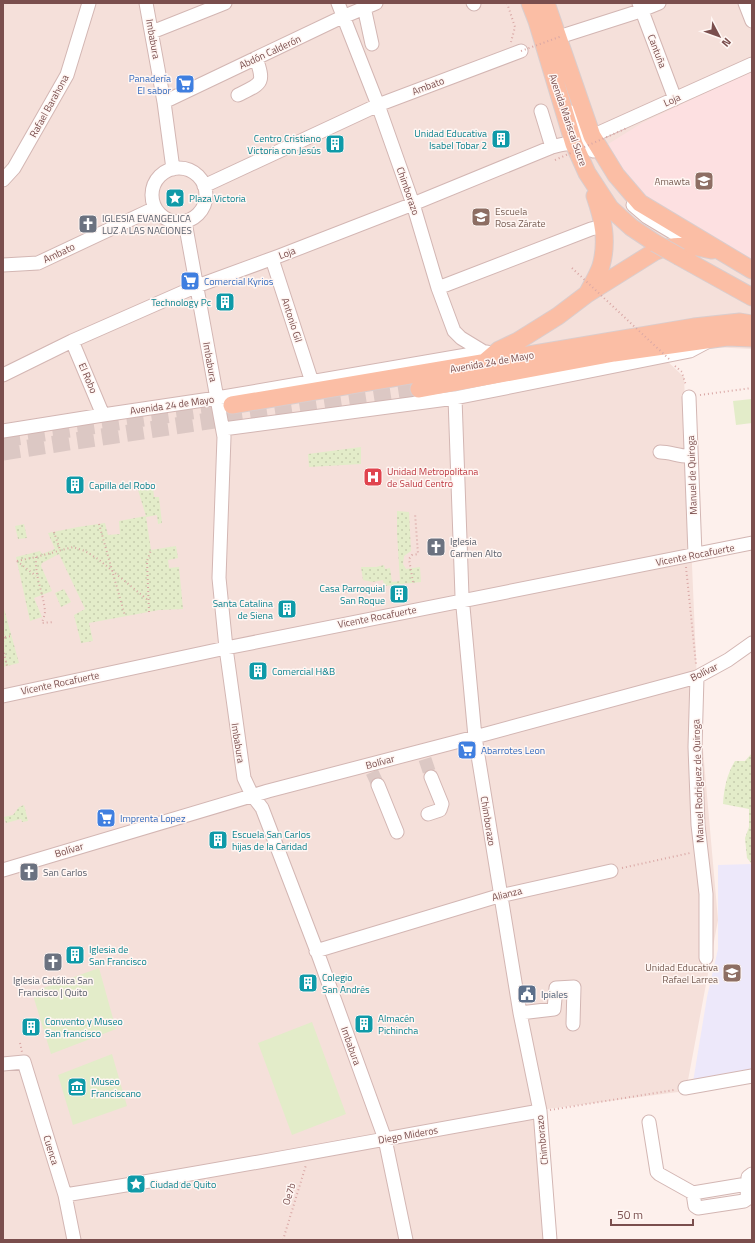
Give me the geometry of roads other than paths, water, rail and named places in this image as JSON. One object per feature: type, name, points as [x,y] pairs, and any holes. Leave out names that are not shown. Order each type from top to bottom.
[{"type":"main road","name":"Avenida Mariscal Sucre","points":[[530,3],[574,144],[586,173],[610,208],[631,227],[658,241],[687,253],[752,297]]},
{"type":"main road","name":"Avenida Mariscal Sucre","points":[[546,3],[592,136],[616,175],[640,203],[752,270]]},
{"type":"main road","points":[[586,173],[604,226],[602,262],[587,294]]},
{"type":"main road","points":[[489,355],[518,342],[558,316],[587,294],[659,249],[680,246],[687,253],[726,254]]},
{"type":"main road","name":"Avenida 24 de Mayo","points":[[220,399],[489,355],[536,354],[694,327],[740,322],[752,324]]},
{"type":"main road","points":[[719,338],[743,344],[752,350]]},
{"type":"main road","name":"Avenida 24 de Mayo","points":[[419,389],[614,352],[719,338],[752,338]]},
{"type":"main road","points":[[518,342],[536,354]]},
{"type":"street","name":"Rafael Barahona","points":[[3,180],[14,168],[67,76],[89,3]]},
{"type":"street","name":"Imbabura","points":[[146,3],[164,102],[173,169]]},
{"type":"street","points":[[152,32],[225,3]]},
{"type":"street","points":[[539,3],[574,122],[593,151],[634,206],[647,218],[687,253],[752,292]]},
{"type":"street","points":[[562,36],[640,7],[659,3]]},
{"type":"street","points":[[746,3],[752,21]]},
{"type":"street","points":[[370,5],[372,44]]},
{"type":"street","name":"Abdón Calderón","points":[[164,102],[256,58],[342,8],[370,5]]},
{"type":"street","name":"Cantuña","points":[[640,7],[675,99]]},
{"type":"street","name":"Chimborazo","points":[[342,8],[413,204],[438,288],[454,331],[465,342],[489,355]]},
{"type":"street","name":"Ambato","points":[[204,186],[378,105],[521,50]]},
{"type":"street","points":[[238,95],[253,88],[259,82],[261,72],[256,58]]},
{"type":"street","name":"Loja","points":[[592,136],[752,64]]},
{"type":"street","points":[[541,111],[552,147]]},
{"type":"street","points":[[574,144],[583,153],[602,188],[635,222],[658,241]]},
{"type":"street","name":"Loja","points":[[3,375],[72,341],[197,286],[272,259],[413,204],[552,147],[574,144]]},
{"type":"street","points":[[173,169],[188,170],[201,179],[204,186],[206,195],[200,212],[185,222],[167,220],[160,215],[155,208],[152,196],[154,184],[165,172],[173,169]]},
{"type":"street","name":"Ambato","points":[[3,265],[38,263],[155,208]]},
{"type":"street","name":"Imbabura","points":[[185,222],[220,399],[224,437],[219,578],[226,648],[244,778],[252,795],[262,808],[385,1139],[406,1240]]},
{"type":"street","points":[[438,288],[591,229],[604,226]]},
{"type":"street","points":[[687,253],[752,278]]},
{"type":"street","name":"Antonio Gil","points":[[272,259],[312,382]]},
{"type":"street","points":[[223,429],[455,398],[690,351],[719,338]]},
{"type":"street","name":"El Robo","points":[[72,341],[104,414]]},
{"type":"street","name":"Avenida 24 de Mayo","points":[[3,431],[104,414],[220,399],[312,382],[489,355]]},
{"type":"street","name":"Manuel de Quiroga","points":[[689,397],[691,456],[690,555]]},
{"type":"street","name":"Chimborazo","points":[[455,398],[462,600],[474,737],[520,1013],[540,1111],[550,1240]]},
{"type":"street","points":[[660,452],[691,456]]},
{"type":"street","name":"Vicente Rocafuerte","points":[[3,696],[226,648],[752,543]]},
{"type":"street","name":"Bolívar","points":[[3,870],[252,795],[424,755],[474,737],[697,677],[728,660],[752,643]]},
{"type":"street","name":"Manuel Rodriguez de Quiroga","points":[[697,677],[695,747],[698,825],[706,894],[706,958]]},
{"type":"street","points":[[428,814],[440,810],[442,804],[431,777]]},
{"type":"street","points":[[378,785],[397,832]]},
{"type":"street","name":"Alianza","points":[[316,950],[501,896],[611,871]]},
{"type":"street","points":[[520,1013],[554,1009],[556,988],[574,987],[573,1024]]},
{"type":"street","name":"Cuenca","points":[[3,1064],[24,1062],[65,1195],[74,1240]]},
{"type":"street","points":[[685,1088],[752,1076]]},
{"type":"street","name":"Diego Mideros","points":[[65,1195],[309,1154],[540,1111]]},
{"type":"street","points":[[649,1122],[658,1174],[693,1193],[695,1206],[698,1208],[744,1201],[747,1199],[749,1179]]},
{"type":"tunnel","points":[[3,452],[419,389]]},
{"type":"tunnel","points":[[3,439],[232,405]]},
{"type":"tunnel","points":[[425,759],[431,777]]},
{"type":"tunnel","points":[[372,772],[378,785]]},
{"type":"place","name":"Panadería El sabor","points":[[185,84]]},
{"type":"place","name":"Unidad Educativa Isabel Tobar 2","points":[[501,139]]},
{"type":"place","name":"Centro Cristiano Victoria con Jesús","points":[[335,144]]},
{"type":"place","name":"Amawta","points":[[704,181]]},
{"type":"place","name":"Plaza Victoria","points":[[175,198]]},
{"type":"place","name":"Escuela Rosa Zárate","points":[[481,217]]},
{"type":"place","name":"IGLESIA EVANGELICA LUZ A LAS NACIONES","points":[[88,224]]},
{"type":"place","name":"Comercial Kyrios","points":[[190,281]]},
{"type":"place","name":"Technology Pc","points":[[225,302]]},
{"type":"place","name":"Unidad Metropolitana de Salud Centro","points":[[373,477]]},
{"type":"place","name":"Capilla del Robo","points":[[75,485]]},
{"type":"place","name":"Iglesia Carmen Alto","points":[[436,547]]},
{"type":"place","name":"Casa Parroquial San Roque","points":[[399,594]]},
{"type":"place","name":"Santa Catalina de Siena","points":[[287,609]]},
{"type":"place","name":"Comercial H&B","points":[[258,671]]},
{"type":"place","name":"Abarrotes Leon","points":[[467,750]]},
{"type":"place","name":"Imprenta Lopez","points":[[106,818]]},
{"type":"place","name":"Escuela San Carlos hijas de la Caridad","points":[[218,840]]},
{"type":"place","name":"San Carlos","points":[[29,872]]},
{"type":"place","name":"Iglesia de San Francisco","points":[[75,955]]},
{"type":"place","name":"Iglesia Católica San Francisco | Quito","points":[[53,962]]},
{"type":"place","name":"Unidad Educativa Rafael Larrea","points":[[732,973]]},
{"type":"place","name":"Colegio San Andrés","points":[[308,983]]},
{"type":"place","name":"Ipiales","points":[[527,994]]},
{"type":"place","name":"Almacén Pichincha","points":[[364,1024]]},
{"type":"place","name":"Convento y Museo San francisco","points":[[31,1027]]},
{"type":"place","name":"Museo Franciscano","points":[[77,1087]]},
{"type":"place","name":"Ciudad de Quito","points":[[136,1184]]}]
